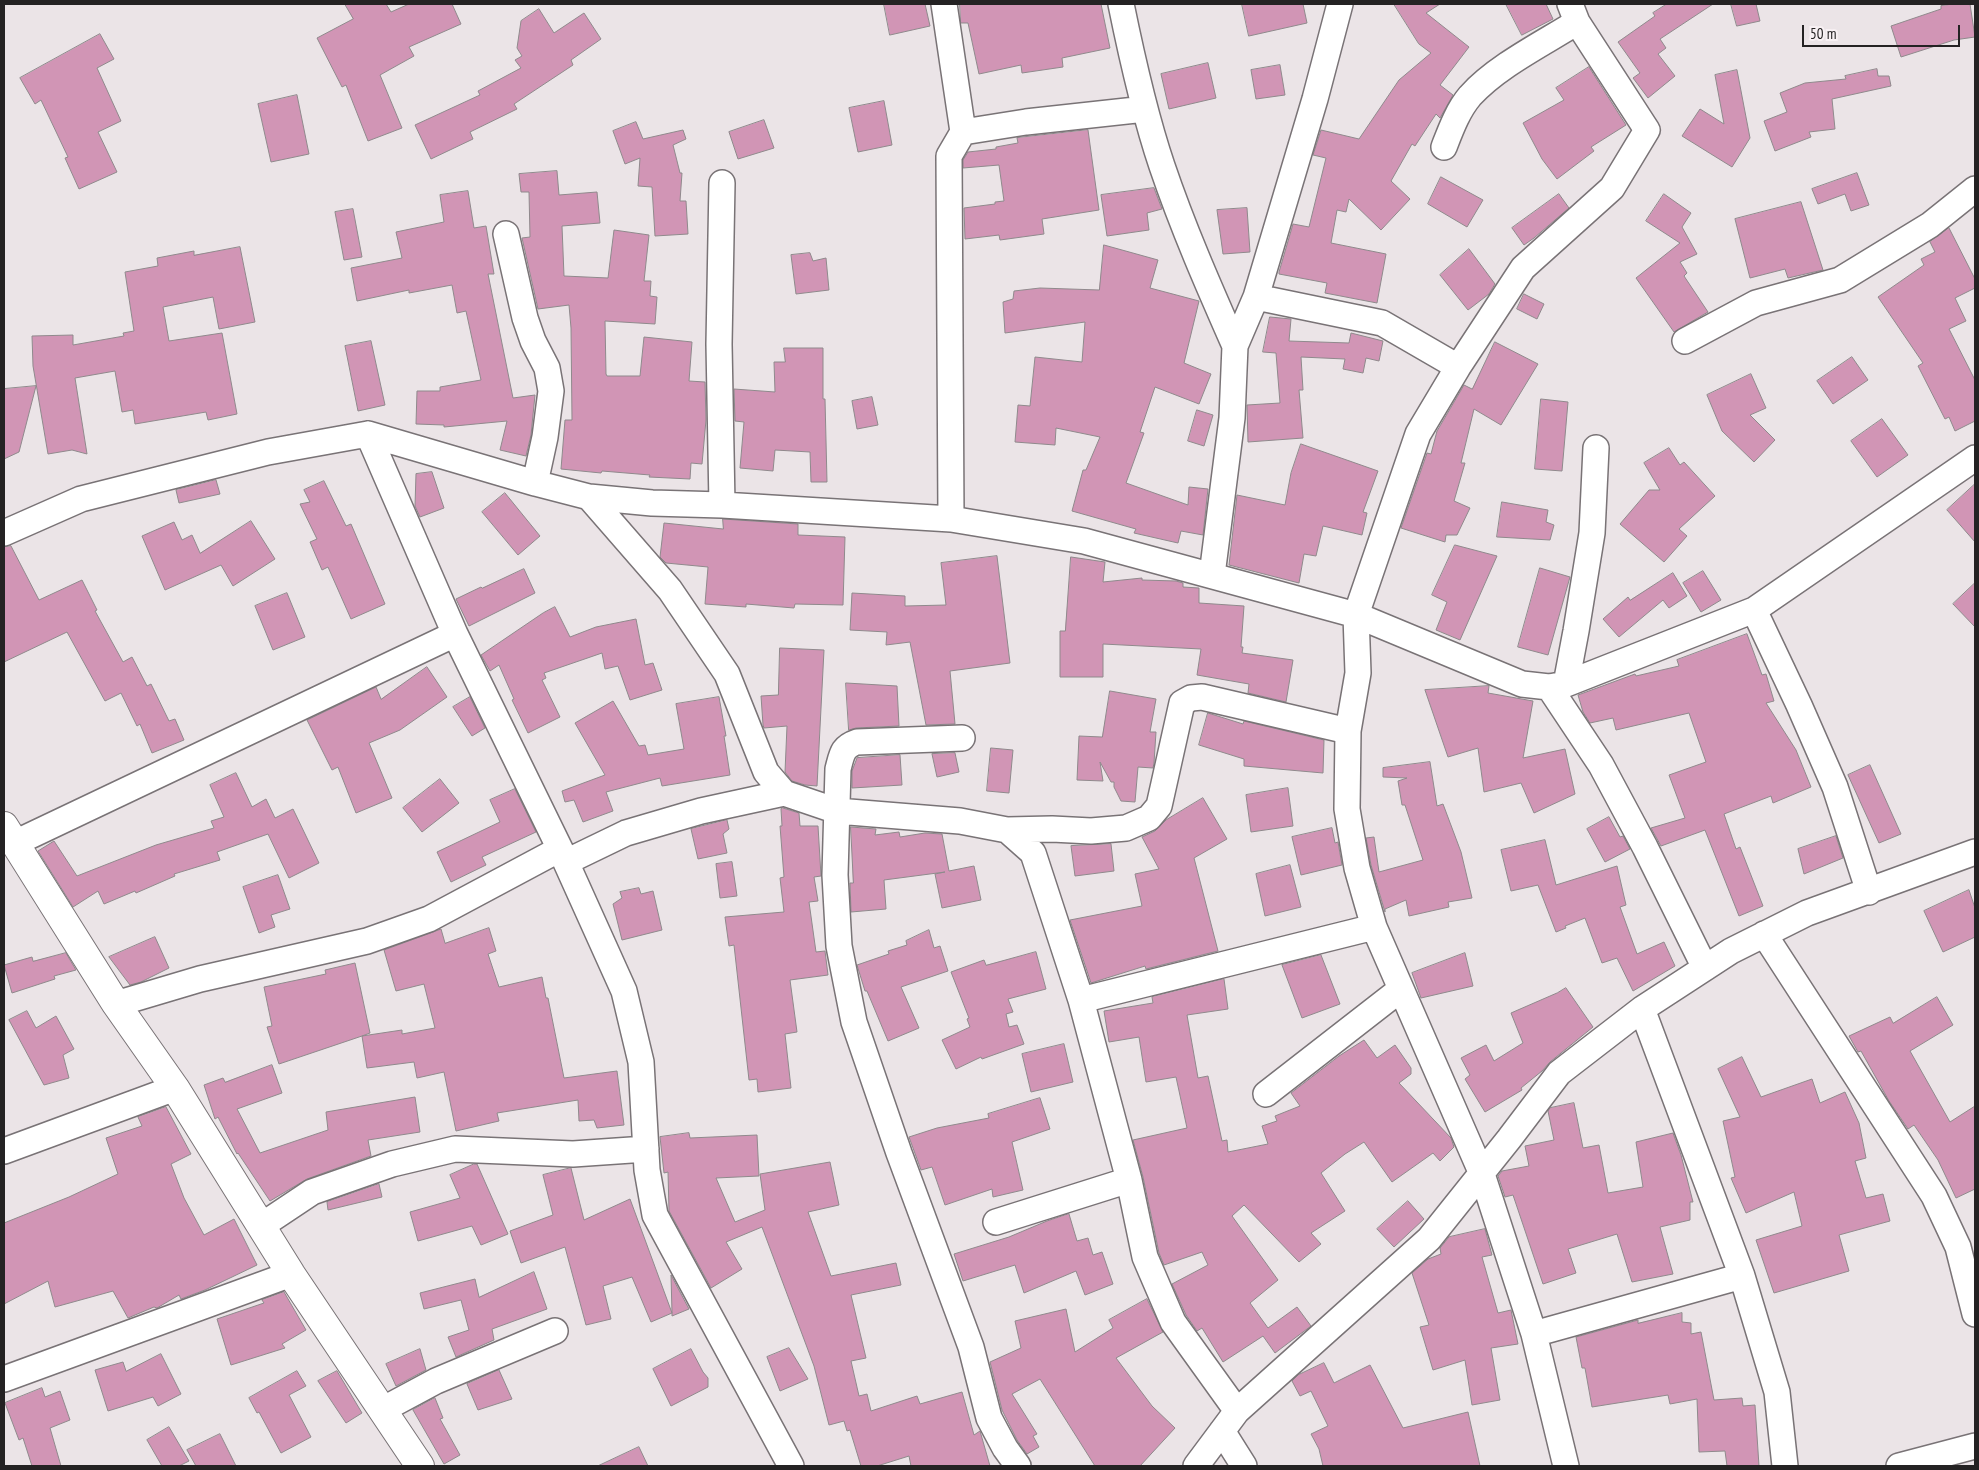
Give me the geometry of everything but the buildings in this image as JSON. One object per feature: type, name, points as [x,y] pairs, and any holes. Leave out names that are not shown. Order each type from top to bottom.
[{"type":"street","points":[[944,4],[963,132],[950,156],[951,519]]},
{"type":"street","points":[[1121,4],[1145,109],[1162,165],[1196,257],[1235,346]]},
{"type":"street","points":[[1212,575],[1232,418],[1235,346],[1256,297],[1315,100],[1340,4]]},
{"type":"street","points":[[1444,147],[1456,118],[1470,96],[1493,75],[1574,13],[1647,130],[1612,188],[1523,268],[1458,367],[1418,434],[1356,615],[1358,673],[1348,731],[1347,810],[1357,868],[1374,926],[1482,1174],[1534,1334],[1566,1466]]},
{"type":"street","points":[[963,132],[1026,122],[1145,109]]},
{"type":"street","points":[[722,183],[719,344],[722,505]]},
{"type":"street","points":[[1685,341],[1756,303],[1840,280],[1930,225],[1975,188]]},
{"type":"street","points":[[506,234],[525,318],[533,340],[547,368],[551,391],[546,437],[535,483]]},
{"type":"street","points":[[1256,297],[1382,322],[1458,367]]},
{"type":"street","points":[[368,434],[455,634],[563,856],[624,991],[641,1062],[647,1170],[655,1215],[792,1466]]},
{"type":"street","points":[[4,533],[81,499],[268,452],[368,434],[589,497],[652,503],[722,505],[951,519],[1084,541],[1356,615],[1522,684],[1557,686],[1754,610],[1975,458]]},
{"type":"street","points":[[1596,448],[1592,533],[1576,631],[1557,686],[1645,847],[1705,968]]},
{"type":"street","points":[[589,497],[670,590],[727,674],[766,772],[784,793],[837,811],[960,821],[1007,830],[1052,829],[1091,832],[1126,828],[1149,818],[1159,806],[1182,703],[1191,698],[1202,697],[1348,731]]},
{"type":"street","points":[[1754,610],[1799,705],[1835,788],[1869,892]]},
{"type":"street","points":[[420,1466],[290,1274],[175,1088],[116,1004],[9,834],[455,634]]},
{"type":"street","points":[[962,738],[858,742],[848,745],[843,752],[838,769],[835,875],[839,946],[854,1022],[899,1153],[971,1347],[989,1418],[1005,1448],[1018,1466]]},
{"type":"street","points":[[116,1004],[200,979],[367,941],[429,919],[563,856],[626,832],[701,811],[784,793]]},
{"type":"street","points":[[1007,830],[1033,852],[1081,1000],[1129,1180],[1145,1257],[1173,1322],[1237,1411]]},
{"type":"street","points":[[1196,1466],[1237,1411],[1429,1239],[1482,1174],[1559,1073],[1642,1009],[1731,951],[1807,913],[1975,852]]},
{"type":"street","points":[[1081,1000],[1374,926]]},
{"type":"street","points":[[1764,934],[1934,1196],[1958,1247],[1975,1314]]},
{"type":"street","points":[[1266,1094],[1401,989]]},
{"type":"street","points":[[1642,1009],[1742,1276],[1776,1392],[1785,1466]]},
{"type":"street","points":[[4,1151],[175,1088]]},
{"type":"street","points":[[261,1226],[312,1192],[392,1164],[455,1149],[573,1154],[646,1149]]},
{"type":"street","points":[[996,1222],[1129,1180]]},
{"type":"street","points":[[4,1380],[290,1274]]},
{"type":"street","points":[[1534,1334],[1742,1276]]},
{"type":"street","points":[[382,1410],[436,1381],[555,1331]]},
{"type":"street","points":[[1222,1431],[1244,1466]]},
{"type":"street","points":[[1899,1466],[1975,1446]]}]
